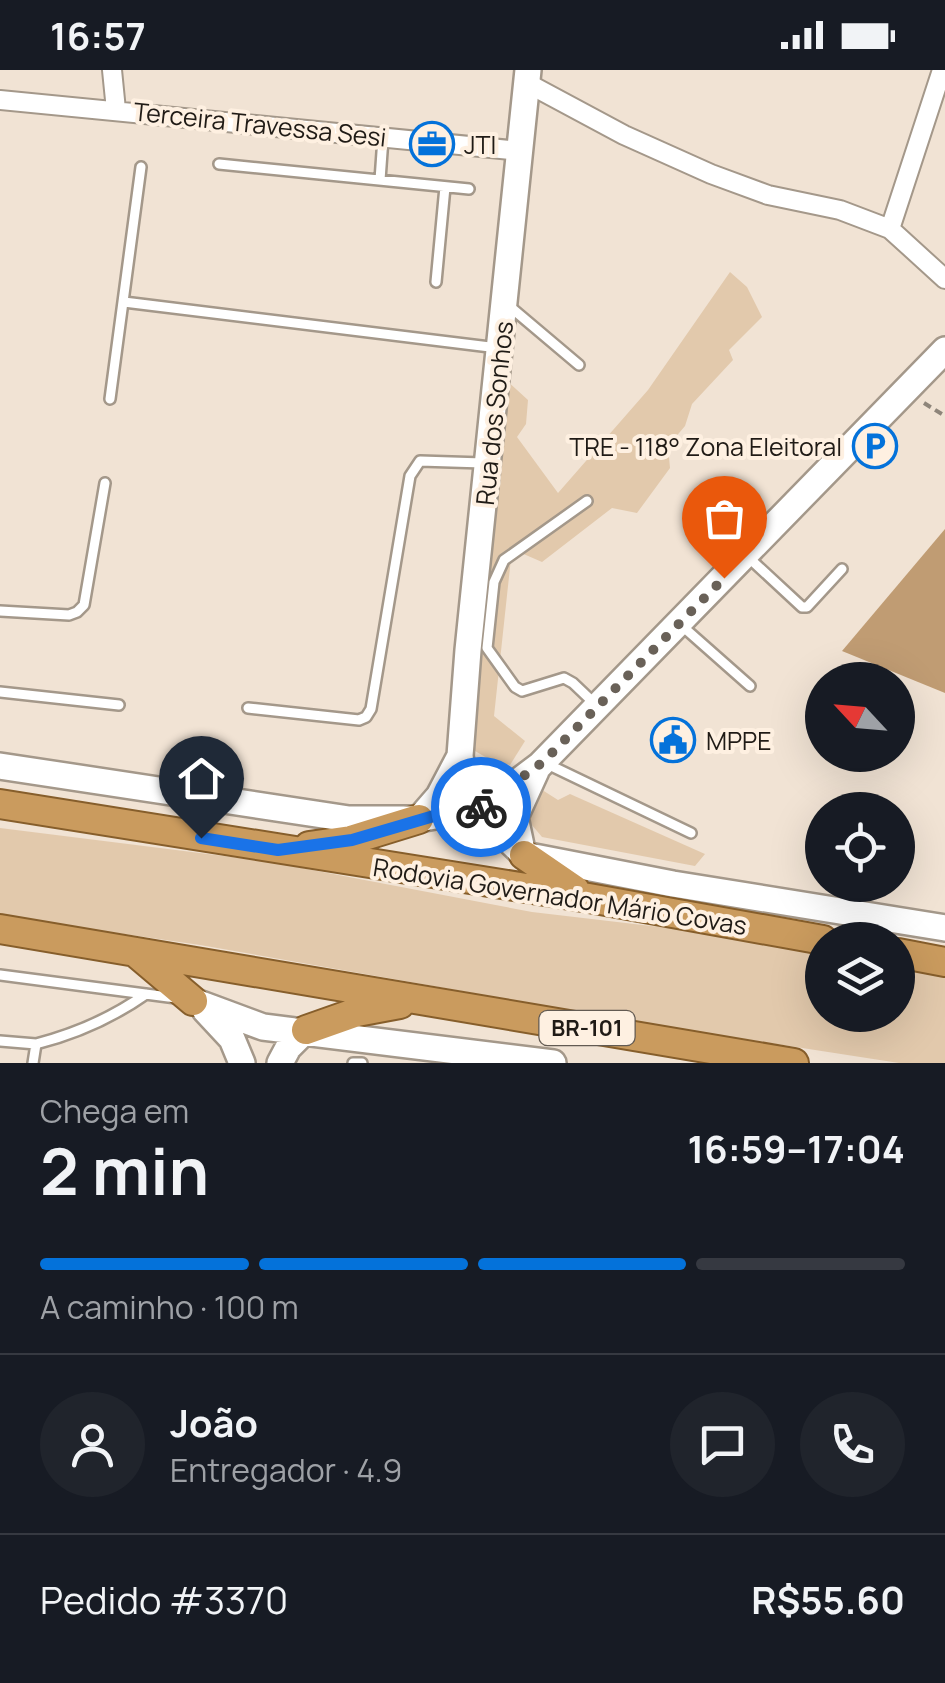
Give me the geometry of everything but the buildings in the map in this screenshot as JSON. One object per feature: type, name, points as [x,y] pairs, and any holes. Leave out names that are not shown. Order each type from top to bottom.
[{"type":"highway","name":"Rodovia Governador Mário Covas","points":[[0,804],[590,898],[805,937]]},
{"type":"highway","points":[[278,850],[352,840],[419,819]]},
{"type":"highway","points":[[524,855],[552,877],[590,898]]},
{"type":"highway","name":"BR-101","points":[[0,928],[794,1063]]},
{"type":"highway","points":[[133,951],[193,1000]]},
{"type":"highway","points":[[915,957],[945,962]]},
{"type":"highway","points":[[306,1030],[358,1012],[423,1000]]},
{"type":"main road","name":"Rua dos Sonhos","points":[[469,814],[460,756],[528,76]]},
{"type":"main road","points":[[469,814],[541,763],[945,350]]},
{"type":"main road","name":"Rua dos Sonhos","points":[[419,819],[439,796],[460,756]]},
{"type":"main road","points":[[524,855],[515,821],[541,763]]},
{"type":"main road","points":[[0,766],[349,819],[469,814],[495,826],[524,855],[673,884],[945,928]]},
{"type":"main road","points":[[193,1000],[254,1025],[548,1063]]},
{"type":"main road","points":[[193,1000],[222,1026],[242,1063]]},
{"type":"main road","points":[[280,1063],[306,1030]]},
{"type":"street","points":[[112,70],[116,110]]},
{"type":"street","points":[[890,229],[942,70]]},
{"type":"street","points":[[528,76],[624,135],[711,174],[768,196],[840,210],[890,229],[945,280]]},
{"type":"street","name":"Terceira Travessa Sesi","points":[[0,100],[521,151]]},
{"type":"lane","points":[[380,180],[384,136]]},
{"type":"lane","points":[[220,164],[469,189]]},
{"type":"lane","points":[[110,400],[141,166]]},
{"type":"lane","points":[[436,282],[445,187]]},
{"type":"lane","points":[[124,302],[501,348]]},
{"type":"lane","points":[[506,302],[579,365]]},
{"type":"lane","points":[[248,708],[366,718],[371,709],[410,476],[420,461],[488,463]]},
{"type":"lane","points":[[0,611],[70,615],[84,605],[105,483]]},
{"type":"lane","points":[[587,501],[504,560],[494,582],[486,640],[490,654],[516,687],[530,690],[564,678],[598,707]]},
{"type":"lane","points":[[746,555],[802,607],[807,607],[842,569]]},
{"type":"lane","points":[[680,624],[750,686]]},
{"type":"lane","points":[[0,692],[119,705]]},
{"type":"lane","points":[[541,763],[691,833]]},
{"type":"lane","points":[[0,975],[193,1000]]},
{"type":"lane","points":[[0,1042],[36,1044],[63,1037],[120,1012],[146,994]]},
{"type":"lane","points":[[32,1063],[36,1044]]},
{"type":"lane","points":[[353,1063],[362,1063]]},
{"type":"shaded area","points":[[730,272],[747,287],[762,317],[729,350],[733,360],[692,404],[685,426],[668,446],[670,468],[637,513],[612,508],[542,562],[512,549],[494,716],[525,741],[510,765],[487,758],[465,745],[495,370],[528,400],[526,424],[517,437],[558,493],[648,390]]},
{"type":"shaded area","points":[[945,529],[945,693],[915,681],[915,662],[869,662],[842,651]]},
{"type":"shaded area","points":[[536,786],[558,800],[570,794],[705,854],[695,866],[542,837],[526,818]]},
{"type":"shaded area","points":[[0,828],[265,861],[532,912],[805,944],[805,1032],[915,1032],[915,959],[945,963],[945,1063],[899,1063],[661,1026],[200,945],[0,916]]},
{"type":"way so far","points":[[481,807],[543,762],[724,578]]},
{"type":"place","name":"JTI","points":[[432,144]]},
{"type":"place","name":"TRE - 118° Zona Eleitoral","points":[[875,446]]},
{"type":"place","name":"MPPE","points":[[673,740]]},
{"type":"route","points":[[201,838],[278,850],[352,840],[444,813],[469,814],[481,807]]}]
